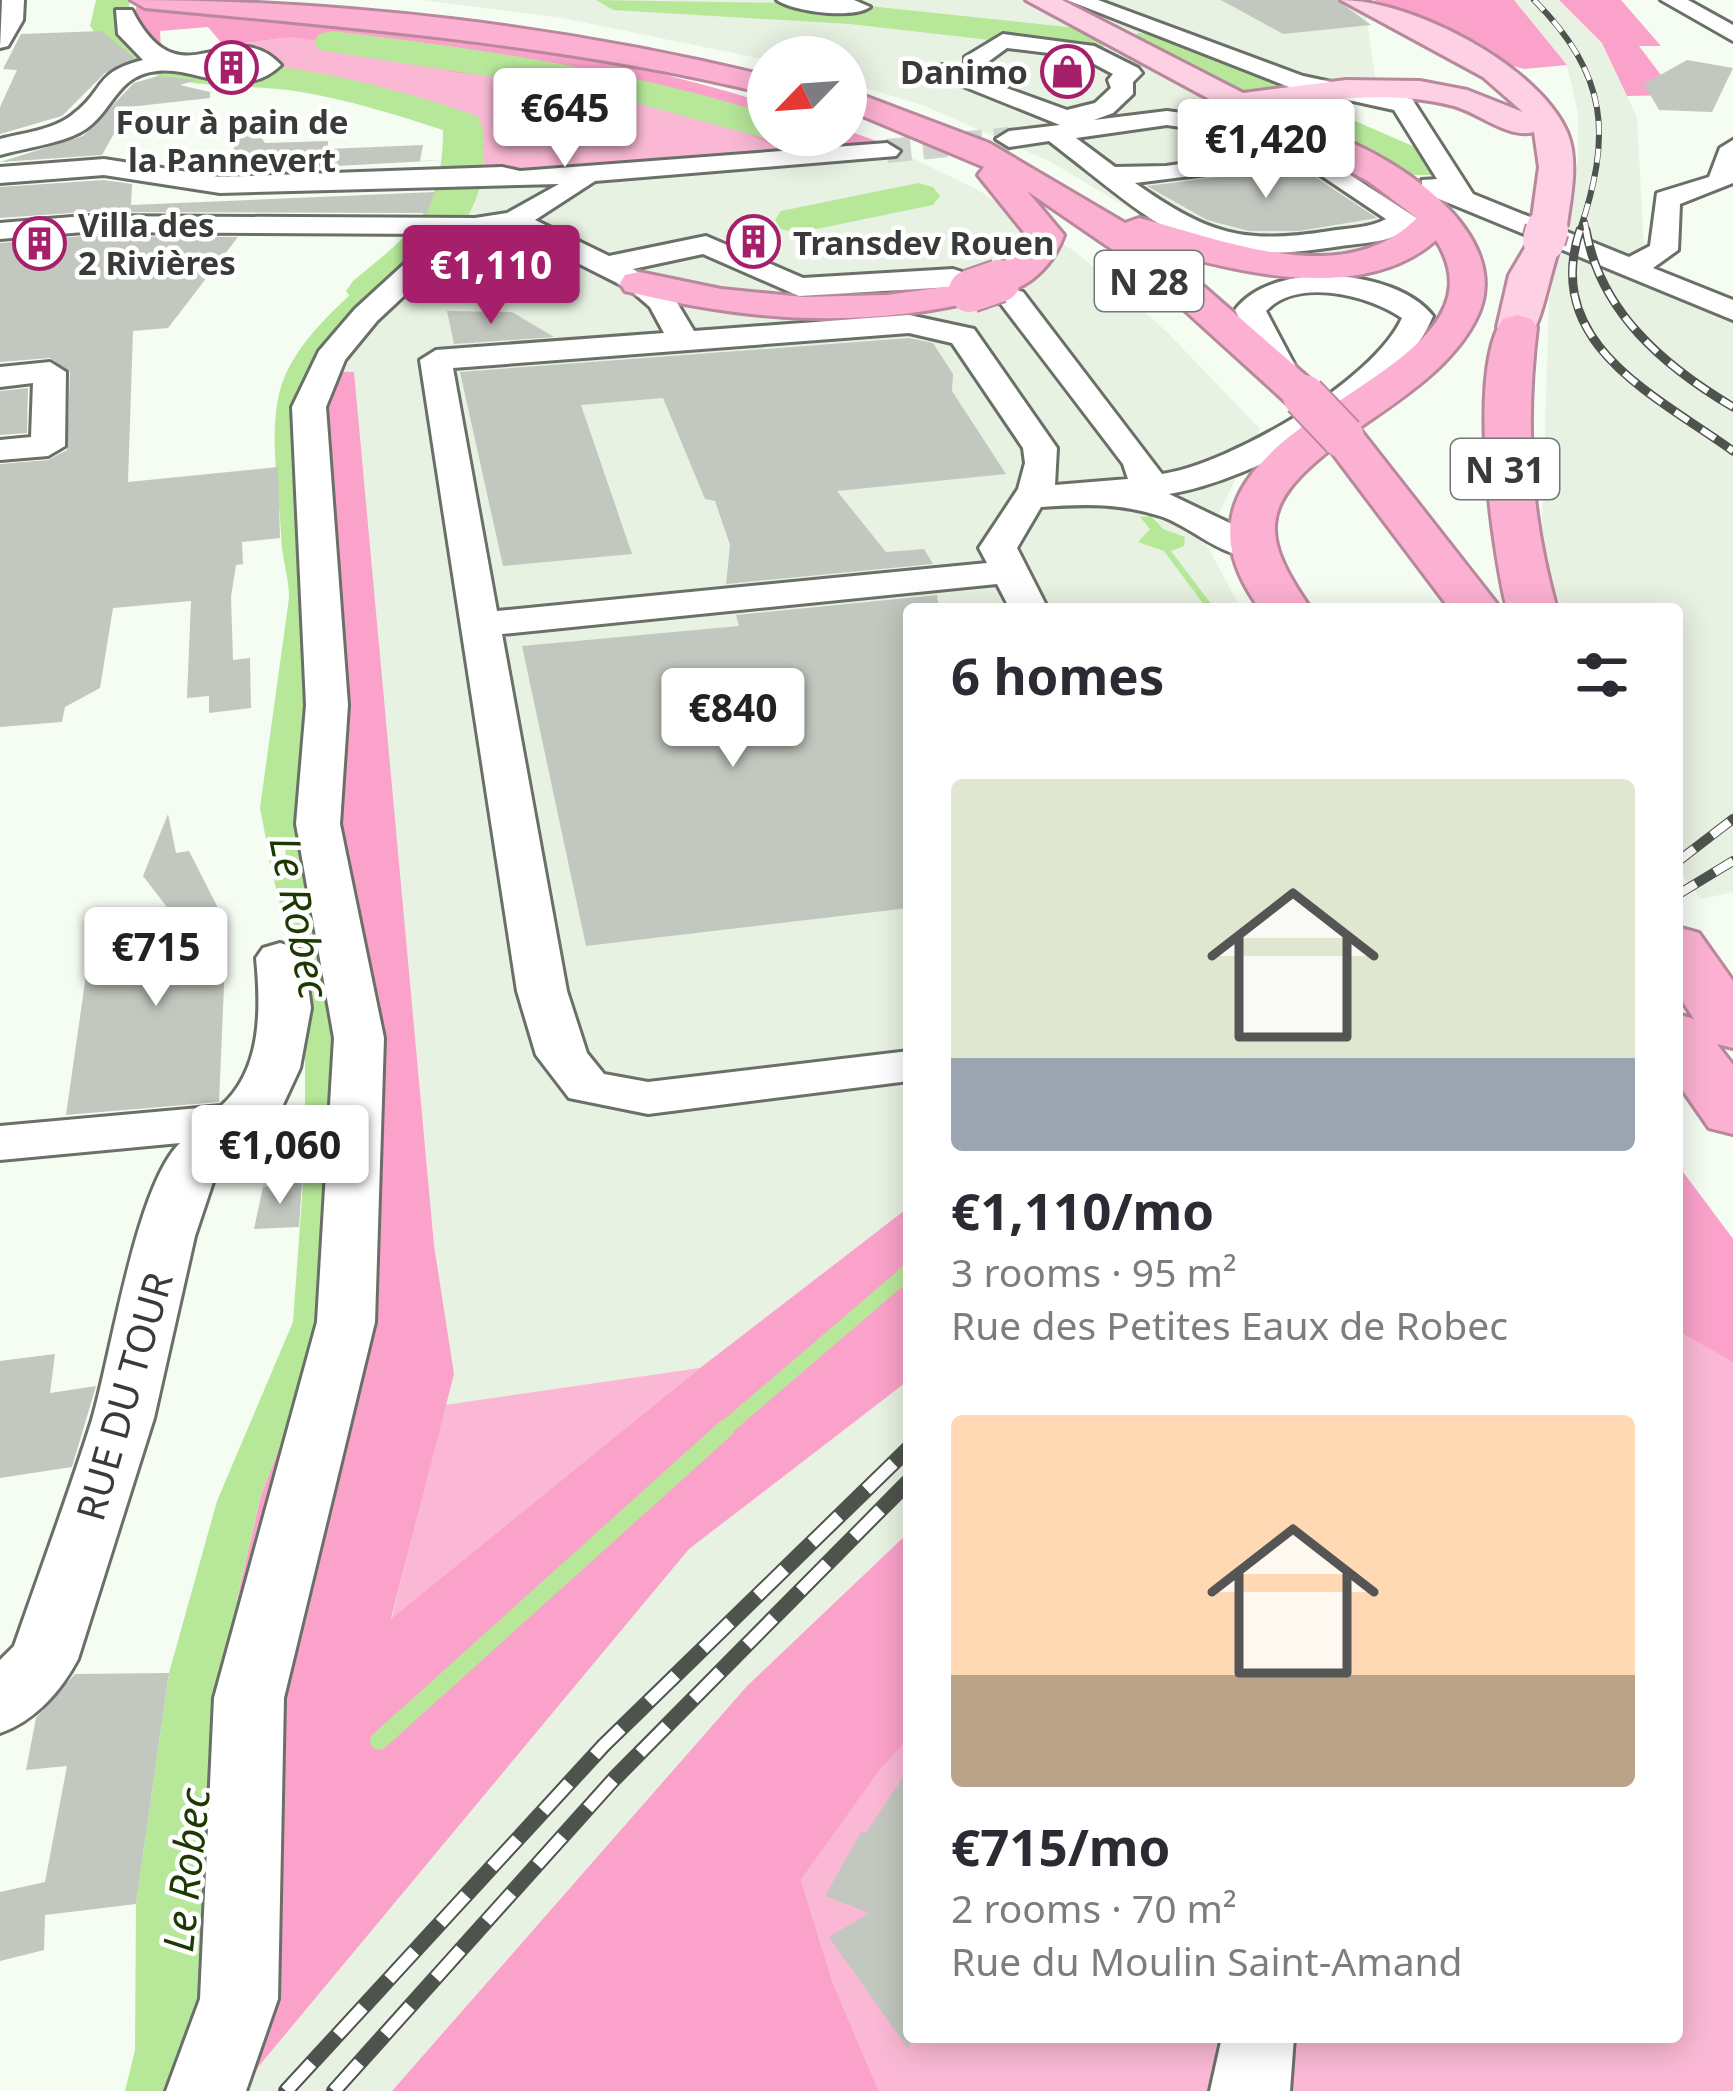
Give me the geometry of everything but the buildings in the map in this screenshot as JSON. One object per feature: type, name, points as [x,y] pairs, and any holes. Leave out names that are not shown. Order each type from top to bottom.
[{"type":"highway","points":[[241,0],[499,27],[747,79]]},
{"type":"highway","points":[[317,0],[610,39]]},
{"type":"highway","points":[[392,0],[514,15],[747,70]]},
{"type":"highway","points":[[135,8],[159,1],[410,25],[694,65]]},
{"type":"highway","name":"N 28","points":[[867,106],[977,149],[1079,205],[1182,279],[1471,603]]},
{"type":"highway","name":"N 28","points":[[867,116],[1002,157],[1289,396]]},
{"type":"highway","points":[[1281,603],[1268,588],[1250,547],[1251,508],[1277,471],[1426,356],[1461,307],[1467,271],[1451,207],[1310,138]]},
{"type":"highway","points":[[622,274],[718,301],[813,309],[909,304],[984,286],[1037,257],[1046,235],[1002,157]]},
{"type":"highway","points":[[1079,205],[1178,247],[1282,263],[1376,256],[1415,240],[1451,207]]},
{"type":"highway","name":"N 31","points":[[1517,327],[1503,435],[1516,559],[1530,603]]},
{"type":"highway","name":"N 28","points":[[1329,446],[1426,603]]},
{"type":"highway","points":[[1692,983],[1733,1113]]},
{"type":"main road","points":[[1040,0],[1178,76],[1224,112],[1270,120],[1357,124],[1409,104]]},
{"type":"main road","points":[[1360,3],[1382,23],[1409,104]]},
{"type":"main road","points":[[1360,3],[1505,80],[1535,107],[1552,140]]},
{"type":"main road","points":[[1224,112],[1338,90],[1409,104],[1488,106],[1552,140]]},
{"type":"main road","points":[[1270,120],[1310,138]]},
{"type":"main road","name":"N 31","points":[[1517,327],[1528,275],[1546,233],[1556,179],[1552,140]]},
{"type":"street","points":[[0,2],[14,0],[1,34]]},
{"type":"street","points":[[788,0],[859,7]]},
{"type":"street","points":[[1078,0],[1298,82],[1338,90]]},
{"type":"street","points":[[1672,0],[1733,34]]},
{"type":"street","points":[[135,8],[136,43],[158,64]]},
{"type":"street","points":[[974,62],[1003,41],[1086,50],[1130,74],[1120,80],[1124,89],[1114,102],[1073,127],[1002,157]]},
{"type":"street","points":[[0,147],[68,130],[96,106],[119,73],[158,64],[207,73],[256,72]]},
{"type":"street","points":[[935,70],[1073,127],[1113,175],[1198,236],[1253,248],[1388,231],[1404,219],[1306,154],[1166,174],[1113,175]]},
{"type":"street","points":[[1161,117],[1178,76]]},
{"type":"street","points":[[1409,104],[1442,174],[1451,207],[1631,268],[1733,311]]},
{"type":"street","points":[[1073,127],[1224,112],[1310,138]]},
{"type":"street","points":[[1161,117],[1186,145]]},
{"type":"street","points":[[1631,268],[1664,250],[1667,200],[1720,182],[1733,148]]},
{"type":"street","points":[[206,2091],[239,2000],[249,1698],[346,1322],[359,1038],[319,824],[327,705],[309,407],[330,358],[464,208],[520,179],[887,151]]},
{"type":"street","points":[[0,175],[104,167],[188,182],[464,208],[622,274],[662,302],[685,342]]},
{"type":"street","points":[[0,231],[84,224],[228,223],[541,201],[585,181],[652,167]]},
{"type":"street","points":[[520,179],[542,192],[541,201]]},
{"type":"street","points":[[228,223],[244,184]]},
{"type":"street","points":[[622,274],[706,245],[800,287],[932,278],[1012,298],[1140,464],[1152,494],[1250,547]]},
{"type":"street","points":[[1034,497],[1152,494],[1247,462],[1368,377],[1412,336],[1418,316],[1389,297],[1343,287],[1288,288],[1259,298],[1250,310],[1289,396]]},
{"type":"street","points":[[903,1067],[648,1098],[586,1087],[562,1055],[542,991],[436,360],[909,324],[950,330],[971,344],[1040,448],[1045,466],[1034,497],[1005,523],[998,548],[1025,603]]},
{"type":"street","points":[[0,377],[50,372],[47,446],[0,450]]},
{"type":"street","points":[[480,624],[1007,572]]},
{"type":"street","name":"RUE DU TOUR","points":[[0,1705],[44,1659],[123,1418],[167,1237],[193,1160],[229,1122],[262,1098],[274,1068],[286,1008],[280,958]]},
{"type":"street","points":[[0,1143],[229,1122]]},
{"type":"shaded area","points":[[422,0],[1337,0],[1366,16],[1376,82],[1204,95],[1315,150],[1392,198],[1416,221],[1399,238],[1367,249],[1273,256],[1166,231],[1051,162],[925,106],[867,88],[867,36],[747,36],[747,56],[562,18]]},
{"type":"shaded area","points":[[1374,0],[1514,0],[1567,65],[1524,69],[1505,64]]},
{"type":"shaded area","points":[[1514,0],[1559,0],[1579,16],[1602,43],[1637,117],[1646,285],[1733,323],[1733,892],[1701,899],[1683,875],[1683,603],[1560,603],[1541,559],[1549,300],[1578,163],[1578,113],[1567,65]]},
{"type":"shaded area","points":[[1559,0],[1621,0],[1661,46],[1639,46],[1676,95],[1627,96],[1602,43]]},
{"type":"shaded area","points":[[137,4],[456,38],[692,82],[747,98],[747,152],[485,171],[479,122],[275,70],[279,63],[255,54],[233,55],[224,46],[283,38]]},
{"type":"shaded area","points":[[137,4],[535,48],[747,98],[747,133],[659,94],[452,72],[389,50],[290,37],[224,46],[208,27],[160,31],[161,49],[147,48],[133,20]]},
{"type":"shaded area","points":[[879,142],[978,190],[1077,253],[1167,332],[1260,429],[1205,542],[1238,603],[903,603],[903,1212],[700,1368],[391,1621],[454,1374],[434,1245],[353,372],[308,371],[342,327],[446,232],[485,171],[747,152],[747,156],[867,156],[867,143]]},
{"type":"shaded area","points":[[308,371],[354,372],[434,1245],[454,1374],[391,1619],[700,1368],[903,1212],[903,1385],[689,1549],[239,2090],[209,1794],[239,1590],[261,1495],[329,1317],[297,814],[309,635],[297,401]]},
{"type":"shaded area","points":[[1683,1172],[1733,1239],[1733,2091],[879,2091],[833,1983],[801,1880],[880,1768],[903,1744],[903,2043],[1683,2043]]},
{"type":"shaded area","points":[[1683,1172],[1733,1239],[1733,1362],[1683,1333]]},
{"type":"shaded area","points":[[700,1368],[391,1621],[445,1405]]},
{"type":"shaded area","points":[[903,1385],[903,1538],[747,1686],[392,2091],[186,2091],[240,2089],[689,1549]]},
{"type":"shaded area","points":[[903,1538],[903,1744],[801,1880],[833,1983],[879,2091],[392,2091],[747,1686]]},
{"type":"water","points":[[427,232],[446,232],[338,328],[306,375],[297,401],[309,635],[297,814],[339,994],[329,1317],[261,1495],[239,1590],[209,1794],[210,1964],[186,2091],[125,2091],[135,2050],[136,1904],[169,1673],[217,1501],[293,1322],[305,1156],[305,1037],[300,984],[269,860],[286,857],[284,838],[266,839],[260,808],[289,598],[281,542],[276,411],[287,371],[319,326]]},
{"type":"water","points":[[1151,516],[1163,529],[1185,537],[1184,546],[1171,551],[1210,603],[1203,603],[1164,551],[1138,542],[1150,529],[1140,517]]},
{"type":"waterway","name":"Le Robec","points":[[113,0],[108,26],[129,48],[174,71],[303,81],[463,124],[461,183],[444,222],[370,291]]},
{"type":"waterway","points":[[613,0],[850,14],[1095,41]]},
{"type":"waterway","points":[[332,42],[607,83],[747,120]]},
{"type":"waterway","points":[[1139,44],[1175,49],[1268,93]]},
{"type":"waterway","points":[[1339,126],[1423,166]]},
{"type":"waterway","points":[[797,220],[918,196]]},
{"type":"waterway","points":[[721,1432],[903,1276]]},
{"type":"waterway","points":[[379,1741],[725,1429]]},
{"type":"tunnel","points":[[887,151],[1009,139]]},
{"type":"railway","points":[[1534,0],[1577,55],[1597,108],[1596,166],[1579,233]]},
{"type":"railway","points":[[1585,222],[1587,233]]},
{"type":"railway","points":[[1580,230],[1572,270],[1577,305],[1591,335],[1640,387],[1733,451]]},
{"type":"railway","points":[[1586,230],[1605,286],[1639,334],[1683,374],[1733,407]]},
{"type":"railway","points":[[1683,857],[1733,819]]},
{"type":"railway","points":[[1683,891],[1733,861]]},
{"type":"railway","points":[[286,2091],[604,1745],[903,1454]]},
{"type":"railway","points":[[334,2091],[614,1779],[903,1487]]},
{"type":"place","name":"Four à pain de la Pannevert","points":[[232,67]]},
{"type":"place","name":"Danimo","points":[[1067,71]]},
{"type":"place","name":"Transdev Rouen","points":[[754,242]]},
{"type":"place","name":"Villa des 2 Rivières","points":[[39,243]]}]
